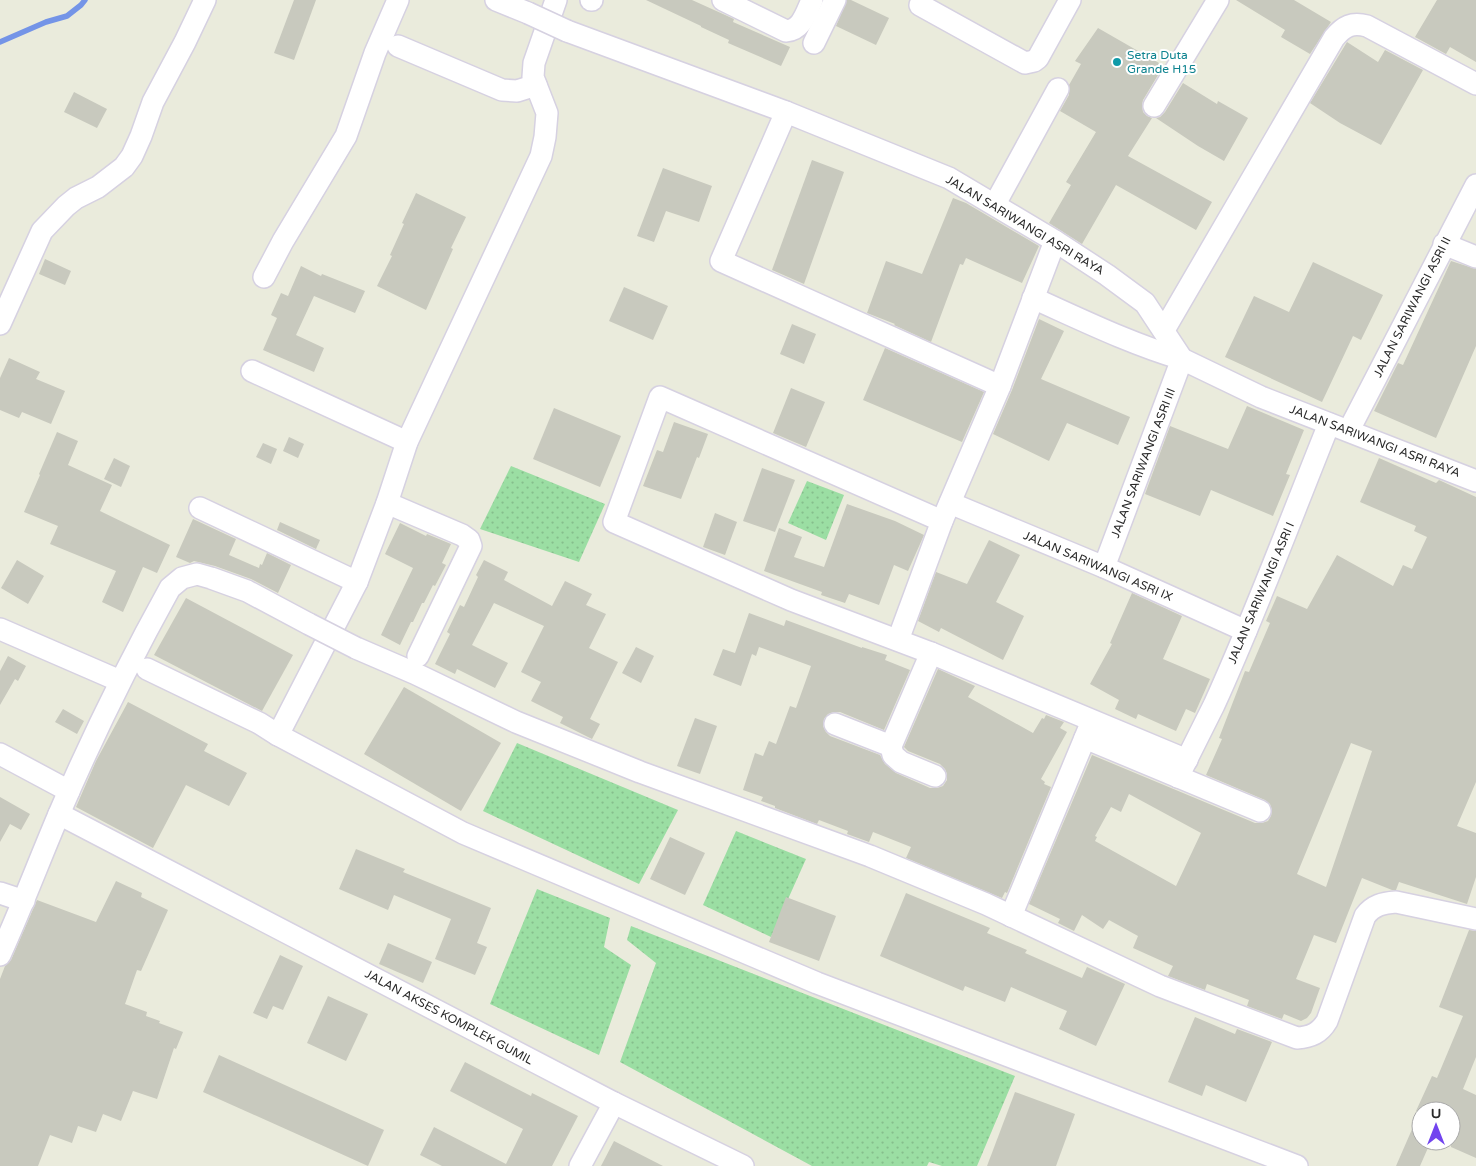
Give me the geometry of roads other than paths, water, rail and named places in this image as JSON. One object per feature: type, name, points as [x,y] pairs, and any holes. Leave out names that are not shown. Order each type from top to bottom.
[{"type":"street","points":[[0,324],[42,231],[66,206],[76,198],[98,187],[124,167],[132,156],[142,136],[153,102],[205,0]]},
{"type":"street","points":[[264,278],[283,241],[346,136],[375,53],[398,0]]},
{"type":"street","name":"JALAN SARIWANGI ASRI RAYA","points":[[496,0],[567,31],[786,112],[949,178],[1056,241],[1145,303],[1182,359],[1261,397],[1476,481]]},
{"type":"street","points":[[278,735],[357,582],[387,503],[406,442],[541,156],[547,112],[533,77],[534,63],[556,0]]},
{"type":"street","points":[[723,0],[786,31],[792,31],[800,26],[812,0]]},
{"type":"street","points":[[814,43],[835,0]]},
{"type":"street","points":[[920,5],[1025,62],[1034,61],[1038,58],[1070,0]]},
{"type":"street","points":[[1154,106],[1218,0]]},
{"type":"street","points":[[1164,330],[1341,29],[1348,25],[1367,26],[1476,84]]},
{"type":"street","points":[[398,46],[502,90],[516,91],[536,85]]},
{"type":"street","points":[[995,204],[1058,89]]},
{"type":"street","points":[[786,112],[721,261],[1000,386]]},
{"type":"street","name":"JALAN SARIWANGI ASRI II","points":[[1339,427],[1476,185]]},
{"type":"street","points":[[1056,241],[1000,386],[946,512],[898,640],[931,653],[1089,729],[1182,768],[1260,811]]},
{"type":"street","points":[[1444,244],[1476,257]]},
{"type":"street","points":[[1033,298],[1125,340],[1182,359]]},
{"type":"street","name":"JALAN SARIWANGI ASRI III","points":[[1104,567],[1182,359]]},
{"type":"street","points":[[252,371],[406,442]]},
{"type":"street","name":"JALAN SARIWANGI ASRI IX","points":[[898,640],[791,600],[614,522],[660,397],[946,512],[1104,567],[1246,631]]},
{"type":"street","name":"JALAN SARIWANGI ASRI I","points":[[1182,768],[1214,706],[1283,542],[1339,427]]},
{"type":"street","points":[[387,503],[462,535],[469,540],[471,546],[418,656]]},
{"type":"street","points":[[200,508],[357,582]]},
{"type":"street","points":[[0,955],[69,791],[120,681],[170,588],[182,578],[197,574],[247,591],[356,648],[414,672],[516,722],[640,772],[870,856],[986,904],[1160,986],[1297,1038],[1315,1034],[1322,1030],[1327,1021],[1365,916],[1370,909],[1386,903],[1396,902],[1476,919]]},
{"type":"street","points":[[0,629],[120,681]]},
{"type":"street","points":[[931,653],[891,746],[893,755],[901,762],[935,776]]},
{"type":"street","points":[[147,669],[259,723],[278,735],[463,833],[817,983],[1296,1166]]},
{"type":"street","points":[[835,724],[891,746]]},
{"type":"street","points":[[1011,916],[1089,729]]},
{"type":"street","points":[[0,754],[69,791]]},
{"type":"street","name":"JALAN AKSES KOMPLEK GUMIL","points":[[59,814],[614,1103],[743,1166]]},
{"type":"street","points":[[0,893],[24,901]]},
{"type":"street","points":[[580,1166],[614,1103]]},
{"type":"waterway","points":[[0,42],[46,22],[67,16],[85,0]]},
{"type":"place","name":"Setra Duta Grande H15","points":[[1117,62]]}]
